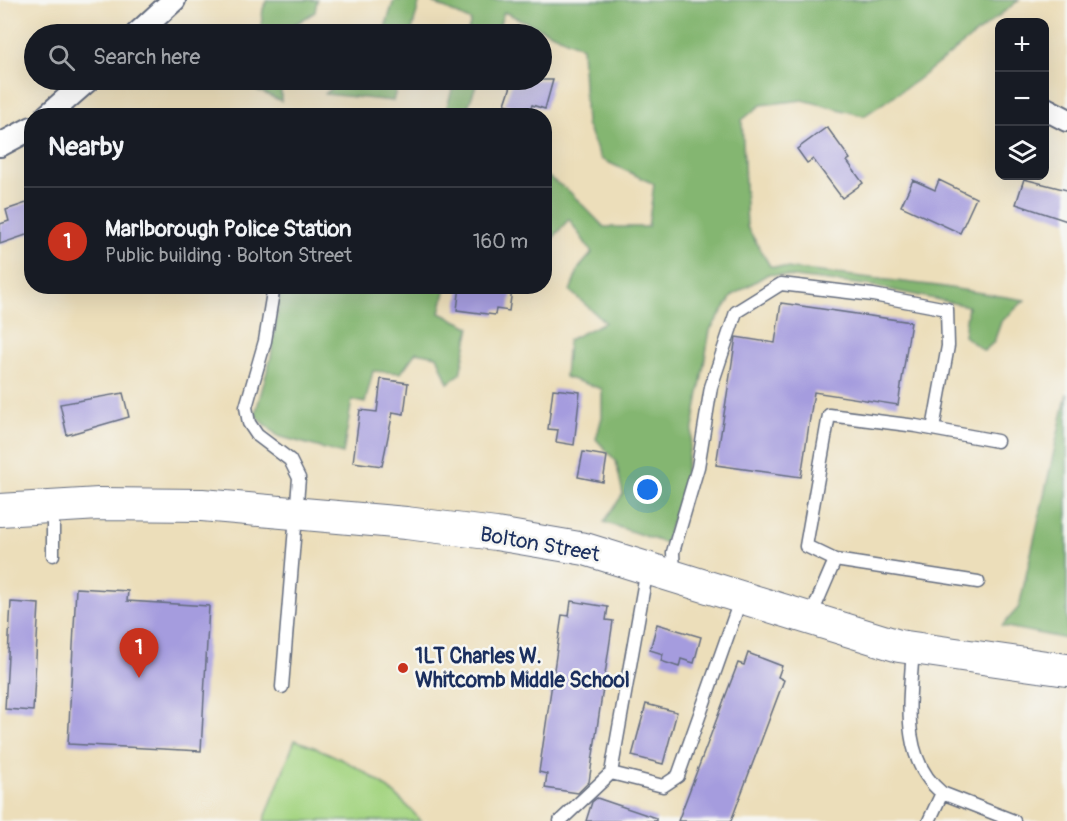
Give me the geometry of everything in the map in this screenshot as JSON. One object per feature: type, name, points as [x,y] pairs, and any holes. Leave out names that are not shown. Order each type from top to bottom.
[{"type":"main road","name":"Bolton Street","points":[[0,510],[146,503],[406,523],[541,541],[585,549],[809,620],[913,649],[1067,670]]},
{"type":"street","points":[[148,24],[174,0]]},
{"type":"street","points":[[56,108],[77,90]]},
{"type":"street","points":[[1049,111],[1067,120]]},
{"type":"street","points":[[0,145],[24,132]]},
{"type":"lane","points":[[560,821],[611,773],[661,572],[673,552],[698,468],[711,387],[736,312],[781,284],[873,295],[947,309],[948,346],[933,429]]},
{"type":"lane","points":[[273,294],[265,341],[246,407],[249,423],[257,435],[290,460],[296,469],[299,486],[282,687]]},
{"type":"lane","points":[[978,582],[835,560],[806,546],[829,415],[933,429],[997,441]]},
{"type":"lane","points":[[52,507],[53,555]]},
{"type":"lane","points":[[809,620],[835,560]]},
{"type":"lane","points":[[611,773],[660,786],[675,780],[685,759],[741,598]]},
{"type":"lane","points":[[913,649],[909,710],[912,739],[918,763],[934,786],[942,793],[1014,821]]},
{"type":"lane","points":[[929,821],[942,793]]},
{"type":"green space","points":[[267,0],[317,0],[315,12],[295,24],[261,24]]},
{"type":"green space","points":[[394,0],[420,0],[414,24],[386,24]]},
{"type":"green space","points":[[428,0],[1019,0],[916,81],[864,116],[803,100],[761,105],[742,120],[747,227],[770,266],[938,286],[1025,300],[1001,322],[994,342],[984,351],[964,336],[968,306],[873,286],[768,274],[733,295],[710,330],[682,491],[665,543],[604,522],[623,494],[616,461],[596,439],[602,417],[602,389],[565,377],[568,340],[605,322],[570,291],[579,268],[592,253],[569,219],[552,240],[552,180],[569,191],[604,227],[648,227],[654,184],[601,159],[586,124],[582,47],[552,34],[552,24],[531,24],[504,12],[500,24],[470,24],[471,21]]},
{"type":"green space","points":[[257,90],[281,90],[281,101]]},
{"type":"green space","points":[[330,90],[396,90],[393,101],[325,94]]},
{"type":"green space","points":[[452,90],[474,90],[468,108],[447,108]]},
{"type":"green space","points":[[280,294],[444,294],[440,313],[470,327],[460,374],[448,383],[437,356],[416,352],[401,373],[373,371],[365,403],[352,400],[343,454],[278,436],[255,415],[271,357]]},
{"type":"green space","points":[[1067,393],[1067,639],[1002,626],[1019,607]]},
{"type":"green space","points":[[295,740],[331,754],[364,771],[394,793],[421,821],[264,821]]},
{"type":"building","points":[[510,90],[550,90],[545,108],[532,105],[531,108],[519,108],[505,104]]},
{"type":"building","points":[[827,127],[850,159],[847,161],[863,183],[842,198],[813,159],[807,163],[797,149]]},
{"type":"building","points":[[913,180],[935,190],[939,180],[976,198],[960,233],[901,206]]},
{"type":"building","points":[[1024,180],[1067,190],[1067,221],[1016,204]]},
{"type":"building","points":[[24,204],[24,236],[0,244],[0,224],[9,221],[6,210]]},
{"type":"building","points":[[459,294],[511,294],[509,311],[496,309],[495,315],[457,310]]},
{"type":"building","points":[[781,303],[911,322],[898,405],[814,392],[801,477],[716,465],[736,337],[775,343]]},
{"type":"building","points":[[381,379],[408,383],[404,414],[393,412],[382,466],[353,462],[360,410],[377,412]]},
{"type":"building","points":[[553,389],[580,392],[574,445],[556,442],[558,430],[548,429]]},
{"type":"building","points":[[123,393],[129,417],[67,435],[60,404]]},
{"type":"building","points":[[583,452],[607,456],[603,482],[578,477]]},
{"type":"building","points":[[76,588],[128,591],[127,601],[209,606],[201,751],[68,744]]},
{"type":"building","points":[[571,601],[608,607],[606,620],[613,621],[589,782],[578,793],[545,788],[547,774],[539,772],[562,615],[569,616]]},
{"type":"building","points":[[11,602],[39,604],[33,711],[5,709]]},
{"type":"building","points":[[657,624],[701,637],[694,663],[681,659],[679,667],[661,661],[663,654],[650,650]]},
{"type":"building","points":[[748,653],[782,666],[778,677],[784,680],[731,821],[678,821],[738,663],[744,665]]},
{"type":"building","points":[[646,704],[677,712],[663,764],[632,756]]},
{"type":"building","points":[[597,798],[656,818],[656,821],[586,821],[592,802]]},
{"type":"place","name":"1LT Charles W. Whitcomb Middle School","points":[[403,668]]},
{"type":"place","name":"Marlborough Police Station","points":[[139,678]]}]
